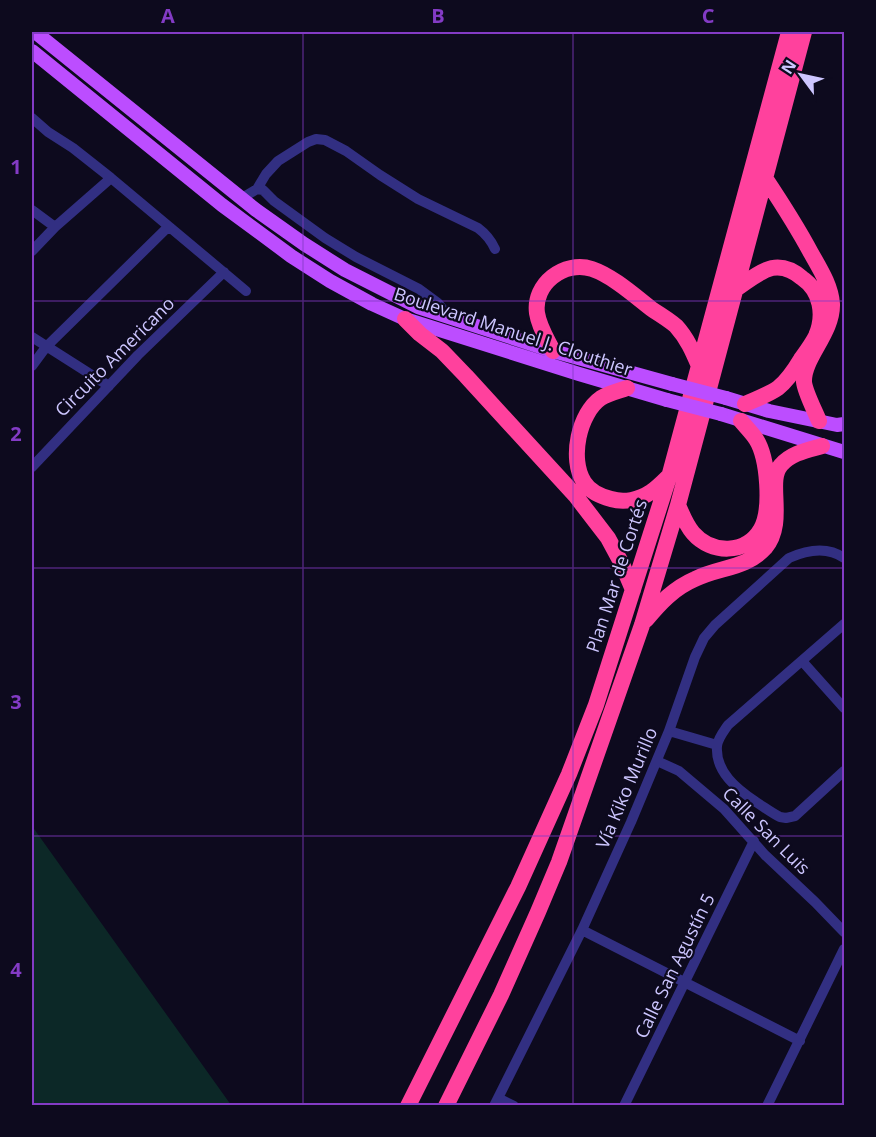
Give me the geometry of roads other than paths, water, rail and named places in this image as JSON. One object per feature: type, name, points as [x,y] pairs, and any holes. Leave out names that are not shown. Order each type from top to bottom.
[{"type":"highway","name":"Plan Mar de Cortés","points":[[408,1106],[518,887],[569,774],[596,705],[669,477],[789,32]]},
{"type":"highway","name":"Plan Mar de Cortés","points":[[446,1106],[501,995],[559,862],[642,625],[678,504],[804,32]]},
{"type":"highway","points":[[765,178],[786,209],[824,276],[831,297],[832,314],[807,366],[804,382],[819,421]]},
{"type":"highway","points":[[553,351],[539,324],[536,305],[539,293],[557,273],[569,268],[584,268],[592,269],[614,281],[675,326],[691,347],[699,366]]},
{"type":"highway","points":[[736,289],[762,272],[772,268],[783,268],[795,272],[810,285],[820,303],[820,318],[815,337],[789,377],[778,388],[745,404]]},
{"type":"highway","points":[[405,319],[442,351],[575,495],[609,538],[633,590]]},
{"type":"highway","points":[[627,388],[600,398],[583,421],[578,439],[577,458],[580,475],[591,490],[618,501],[635,500],[651,492],[669,477]]},
{"type":"highway","points":[[678,504],[693,533],[703,542],[715,548],[738,547],[748,543],[756,535],[764,521],[767,508],[767,481],[765,466],[756,439],[741,422]]},
{"type":"highway","points":[[642,625],[660,603],[680,587],[704,575],[741,565],[765,548],[776,520],[775,478],[777,470],[795,455],[833,449]]},
{"type":"main road","name":"Boulevard Manuel J. Clouthier","points":[[35,32],[242,198],[304,244],[345,270],[418,307],[553,351],[769,411],[842,426]]},
{"type":"main road","name":"Boulevard Manuel J. Clouthier","points":[[32,51],[213,198],[330,282],[405,319],[833,449]]},
{"type":"street","points":[[32,118],[111,178],[246,291]]},
{"type":"street","points":[[32,129],[48,132]]},
{"type":"street","points":[[242,198],[257,189],[266,174],[278,161],[308,142],[316,139],[325,140],[346,151],[418,199],[478,228],[492,241],[495,249]]},
{"type":"street","points":[[32,251],[56,226],[111,178]]},
{"type":"street","points":[[257,189],[263,190],[274,201],[325,238],[356,257],[419,289],[438,303],[449,318]]},
{"type":"street","points":[[32,210],[56,226]]},
{"type":"street","points":[[32,366],[46,347],[168,226]]},
{"type":"street","name":"Circuito Americano","points":[[32,467],[109,386],[224,272]]},
{"type":"street","points":[[32,338],[109,386]]},
{"type":"street","points":[[833,449],[844,458]]},
{"type":"street","name":"Vía Kiko Murillo","points":[[496,1102],[582,930],[631,822],[704,638],[715,625],[789,558],[815,550],[838,554],[844,558]]},
{"type":"street","points":[[844,624],[728,725],[717,745],[719,761],[725,774],[737,789],[780,817],[795,816],[844,771]]},
{"type":"street","points":[[802,662],[844,708]]},
{"type":"street","points":[[669,731],[717,745]]},
{"type":"street","name":"Calle San Luis","points":[[657,761],[679,771],[724,809],[765,855],[844,932]]},
{"type":"street","name":"Calle San Agustín 5","points":[[624,1106],[754,841]]},
{"type":"street","points":[[582,930],[800,1041]]},
{"type":"street","points":[[768,1106],[844,949]]},
{"type":"street","points":[[496,1102],[514,1106]]}]
